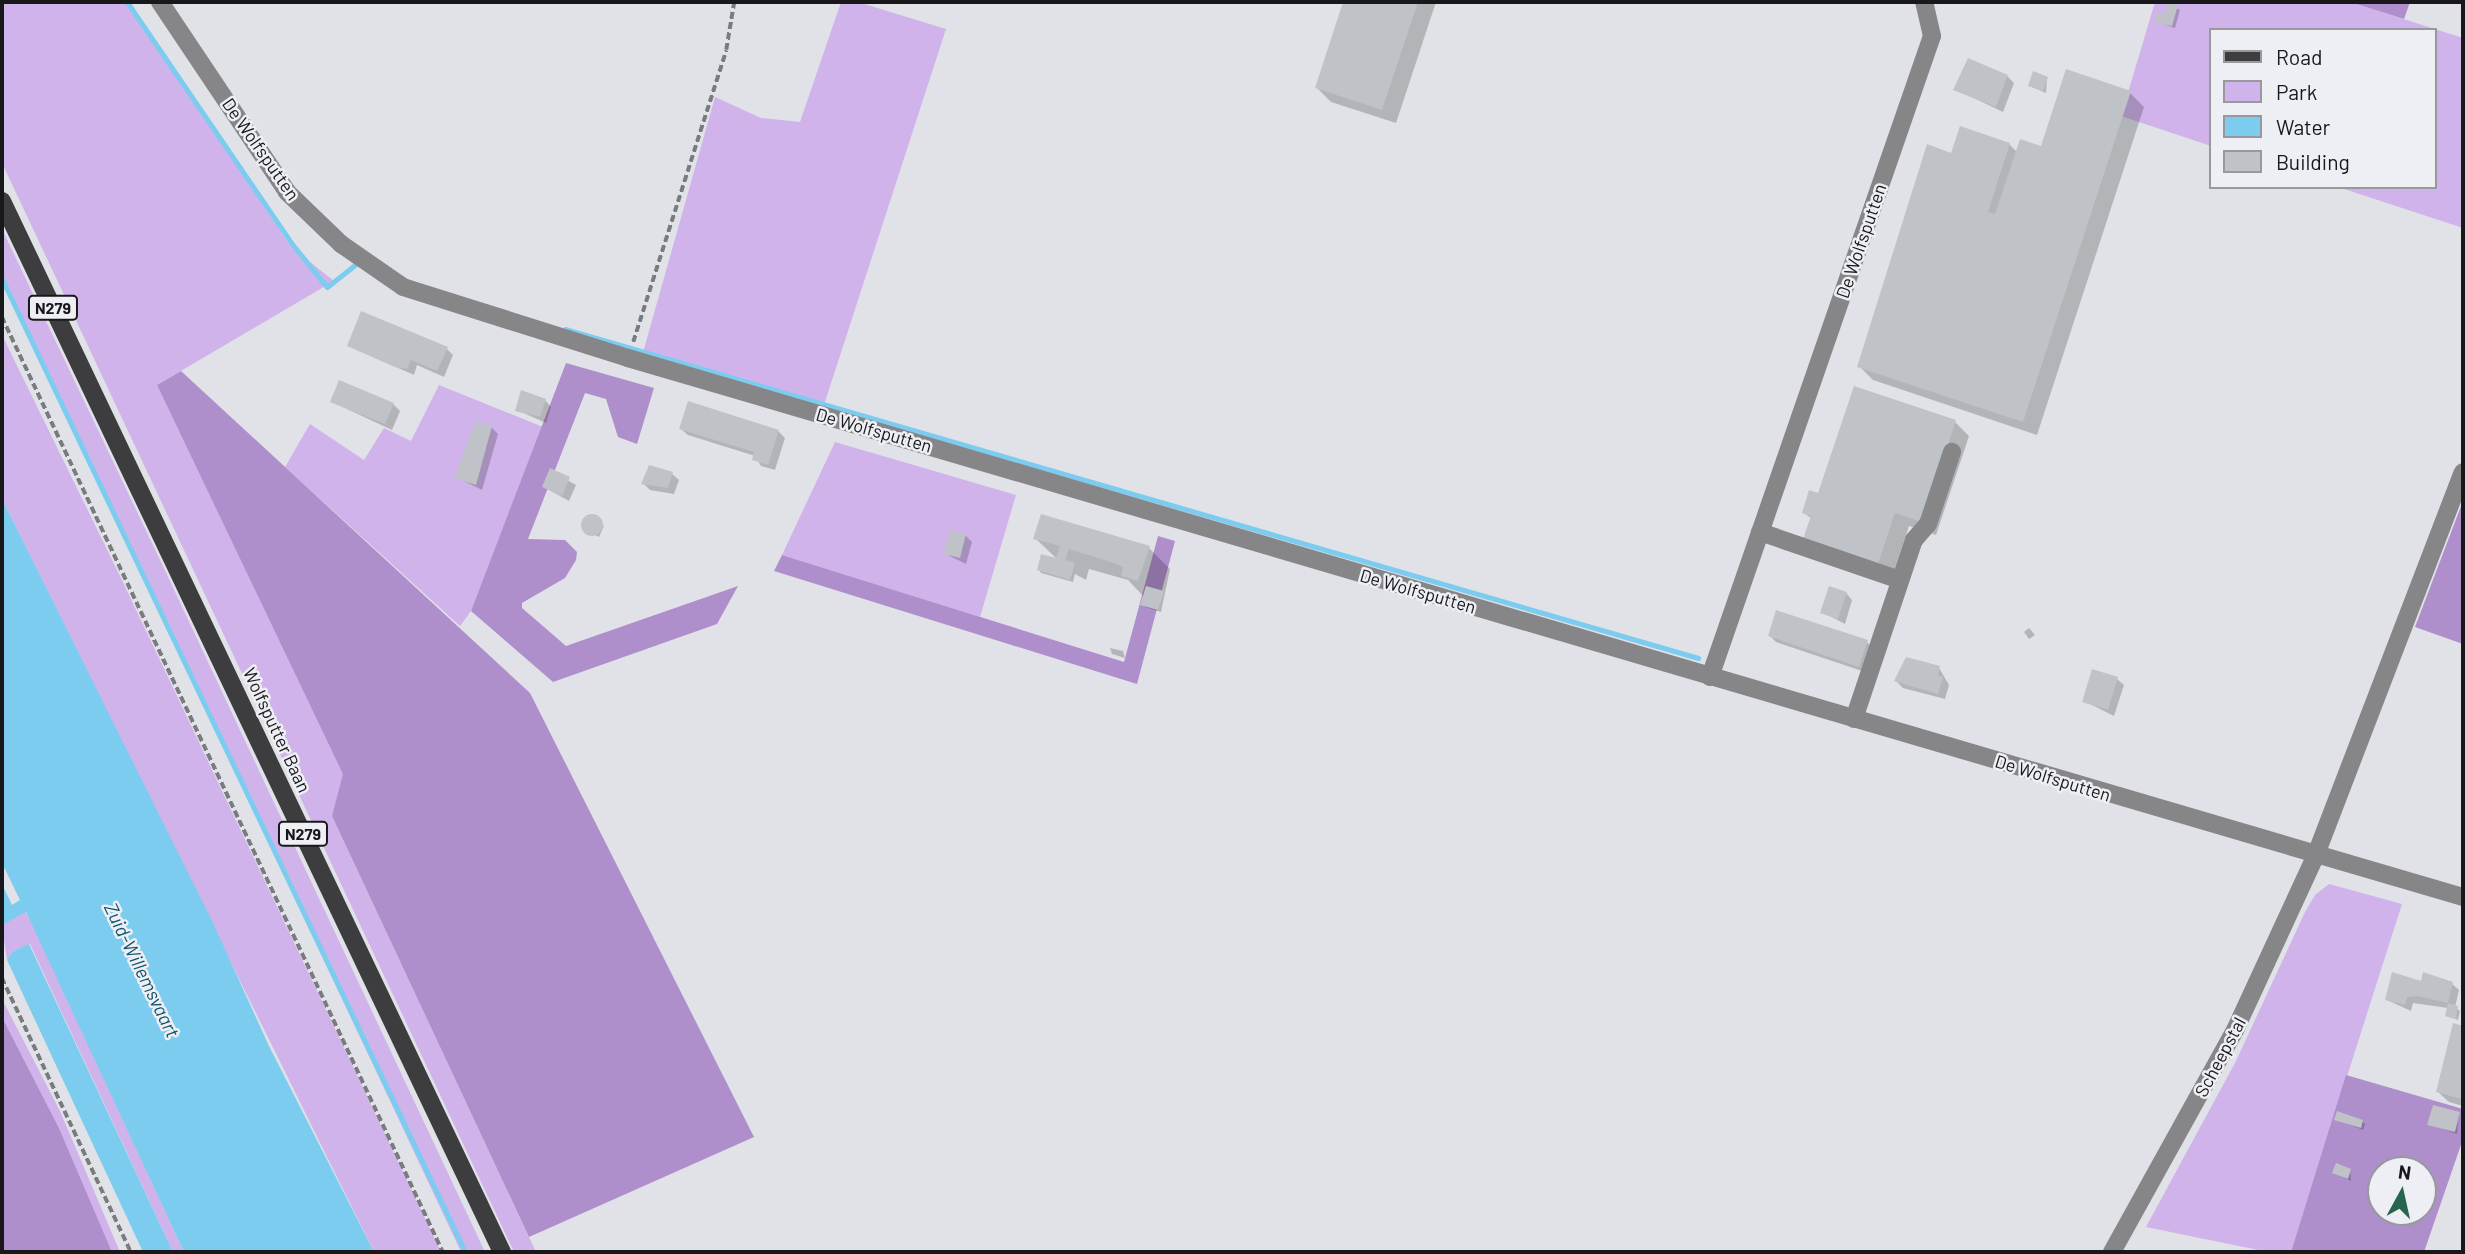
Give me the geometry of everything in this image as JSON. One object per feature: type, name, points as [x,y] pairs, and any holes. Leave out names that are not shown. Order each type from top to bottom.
[{"type":"main road","name":"Wolfsputter Baan","points":[[2,201],[502,1252]]},
{"type":"street","name":"De Wolfsputten","points":[[160,2],[287,192],[341,244],[403,287],[628,358],[2315,857]]},
{"type":"street","name":"De Wolfsputten","points":[[1710,677],[1932,36],[1924,2]]},
{"type":"street","points":[[1854,719],[1914,540],[1928,524],[1952,452]]},
{"type":"street","name":"Scheepstal","points":[[2112,1252],[2236,1028],[2315,857],[2463,472]]},
{"type":"street","points":[[1760,532],[1900,580]]},
{"type":"street","points":[[2315,857],[2463,897]]},
{"type":"path","points":[[628,358],[726,50],[734,2]]},
{"type":"path","points":[[2,317],[443,1252]]},
{"type":"path","points":[[2,978],[131,1252]]},
{"type":"green space","points":[[2,2],[128,2],[291,247],[334,281],[157,385],[344,774],[332,816],[536,1252],[514,1252],[2,163]]},
{"type":"green space","points":[[841,2],[858,2],[946,29],[823,408],[642,356],[715,97],[761,118],[800,122]]},
{"type":"green space","points":[[2155,2],[2350,2],[2432,28],[2210,28],[2210,146],[2121,116]]},
{"type":"green space","points":[[2437,30],[2463,38],[2463,228],[2344,189],[2437,189]]},
{"type":"green space","points":[[2,229],[485,1252],[461,1252],[2,275]]},
{"type":"green space","points":[[2,335],[120,576],[441,1252],[374,1252],[2,499]]},
{"type":"green space","points":[[439,385],[543,427],[471,611],[460,626],[285,467],[310,424],[364,460],[384,428],[411,441]]},
{"type":"green space","points":[[835,442],[1016,495],[980,617],[782,555]]},
{"type":"green space","points":[[2329,884],[2402,904],[2291,1252],[2268,1252],[2146,1227],[2236,1061],[2305,912],[2315,895]]},
{"type":"green space","points":[[25,911],[184,1252],[173,1252],[30,944],[12,952],[7,960],[2,925]]},
{"type":"green space","points":[[2,999],[60,1111],[120,1252],[112,1252],[59,1128],[2,1017]]},
{"type":"shaded area","points":[[2350,2],[2410,2],[2404,19]]},
{"type":"shaded area","points":[[566,363],[654,388],[637,444],[618,437],[606,399],[585,393],[528,539],[565,540],[577,552],[576,560],[565,578],[522,603],[522,608],[566,646],[738,586],[717,624],[553,682],[471,611]]},
{"type":"shaded area","points":[[181,371],[530,693],[754,1137],[529,1237],[332,816],[343,774],[157,385]]},
{"type":"shaded area","points":[[2463,501],[2463,644],[2415,627]]},
{"type":"shaded area","points":[[1158,536],[1175,541],[1137,684],[774,571],[782,555],[1124,662]]},
{"type":"shaded area","points":[[2,1017],[59,1128],[112,1252],[2,1252]]},
{"type":"shaded area","points":[[2346,1075],[2463,1109],[2463,1139],[2437,1214],[2437,1156],[2367,1156],[2367,1226],[2433,1226],[2424,1252],[2291,1252]]},
{"type":"water","name":"Zuid-Willemsvaart","points":[[2,499],[214,925],[269,1046],[374,1252],[184,1252],[26,912],[2,925],[2,884],[12,905],[20,900],[2,863]]},
{"type":"water","points":[[29,944],[173,1252],[143,1252],[7,960],[12,952]]},
{"type":"building","points":[[1343,2],[1418,2],[1382,110],[1315,88]]},
{"type":"building","points":[[2168,3],[2178,5],[2172,26],[2155,23],[2157,12],[2165,14]]},
{"type":"building","points":[[1968,58],[2008,75],[1996,107],[1953,90]]},
{"type":"building","points":[[2066,69],[2131,91],[2023,422],[1857,367],[1927,144],[1951,153],[1960,126],[2010,143],[1988,212],[1995,214],[2020,139],[2041,146]]},
{"type":"building","points":[[2033,71],[2048,77],[2043,91],[2028,86]]},
{"type":"building","points":[[361,311],[448,347],[437,371],[411,360],[407,369],[395,367],[347,346]]},
{"type":"building","points":[[339,380],[394,403],[385,424],[330,402]]},
{"type":"building","points":[[1854,386],[1956,420],[1922,522],[1895,513],[1878,564],[1803,539],[1811,516],[1802,513],[1809,490],[1818,493]]},
{"type":"building","points":[[521,390],[546,399],[540,417],[515,411]]},
{"type":"building","points":[[688,401],[779,430],[768,465],[752,460],[754,452],[679,429]]},
{"type":"building","points":[[476,421],[492,426],[476,485],[454,478]]},
{"type":"building","points":[[649,465],[673,472],[668,488],[641,484]]},
{"type":"building","points":[[550,468],[570,477],[562,496],[542,487]]},
{"type":"building","points":[[592,514],[600,517],[603,525],[600,533],[592,536],[584,533],[581,525],[584,517]]},
{"type":"building","points":[[1041,514],[1150,546],[1138,581],[1121,576],[1123,567],[1069,549],[1065,560],[1075,563],[1070,580],[1037,570],[1041,554],[1056,558],[1060,546],[1033,539]]},
{"type":"building","points":[[950,530],[966,534],[960,558],[944,554]]},
{"type":"building","points":[[1146,586],[1164,591],[1158,610],[1140,605]]},
{"type":"building","points":[[1829,586],[1847,592],[1838,619],[1820,613]]},
{"type":"building","points":[[1776,610],[1868,640],[1859,667],[1768,636]]},
{"type":"building","points":[[1906,657],[1940,666],[1938,675],[1943,677],[1938,694],[1894,681]]},
{"type":"building","points":[[2092,669],[2118,677],[2108,710],[2082,702]]},
{"type":"building","points":[[2392,972],[2421,981],[2423,972],[2453,982],[2448,1003],[2417,996],[2407,997],[2405,1005],[2385,1000]]},
{"type":"building","points":[[2448,1003],[2458,1006],[2456,1019],[2445,1016]]},
{"type":"building","points":[[2453,1023],[2463,1026],[2462,1099],[2436,1092]]},
{"type":"building","points":[[2433,1105],[2460,1112],[2455,1132],[2427,1125]]},
{"type":"building","points":[[2337,1111],[2363,1120],[2361,1128],[2334,1120]]},
{"type":"building","points":[[2336,1163],[2351,1169],[2348,1179],[2332,1173]]},
{"type":"waterway","points":[[127,2],[292,244],[327,287],[361,260]]},
{"type":"waterway","points":[[2,279],[465,1252]]},
{"type":"waterway","points":[[565,329],[1698,658]]}]
